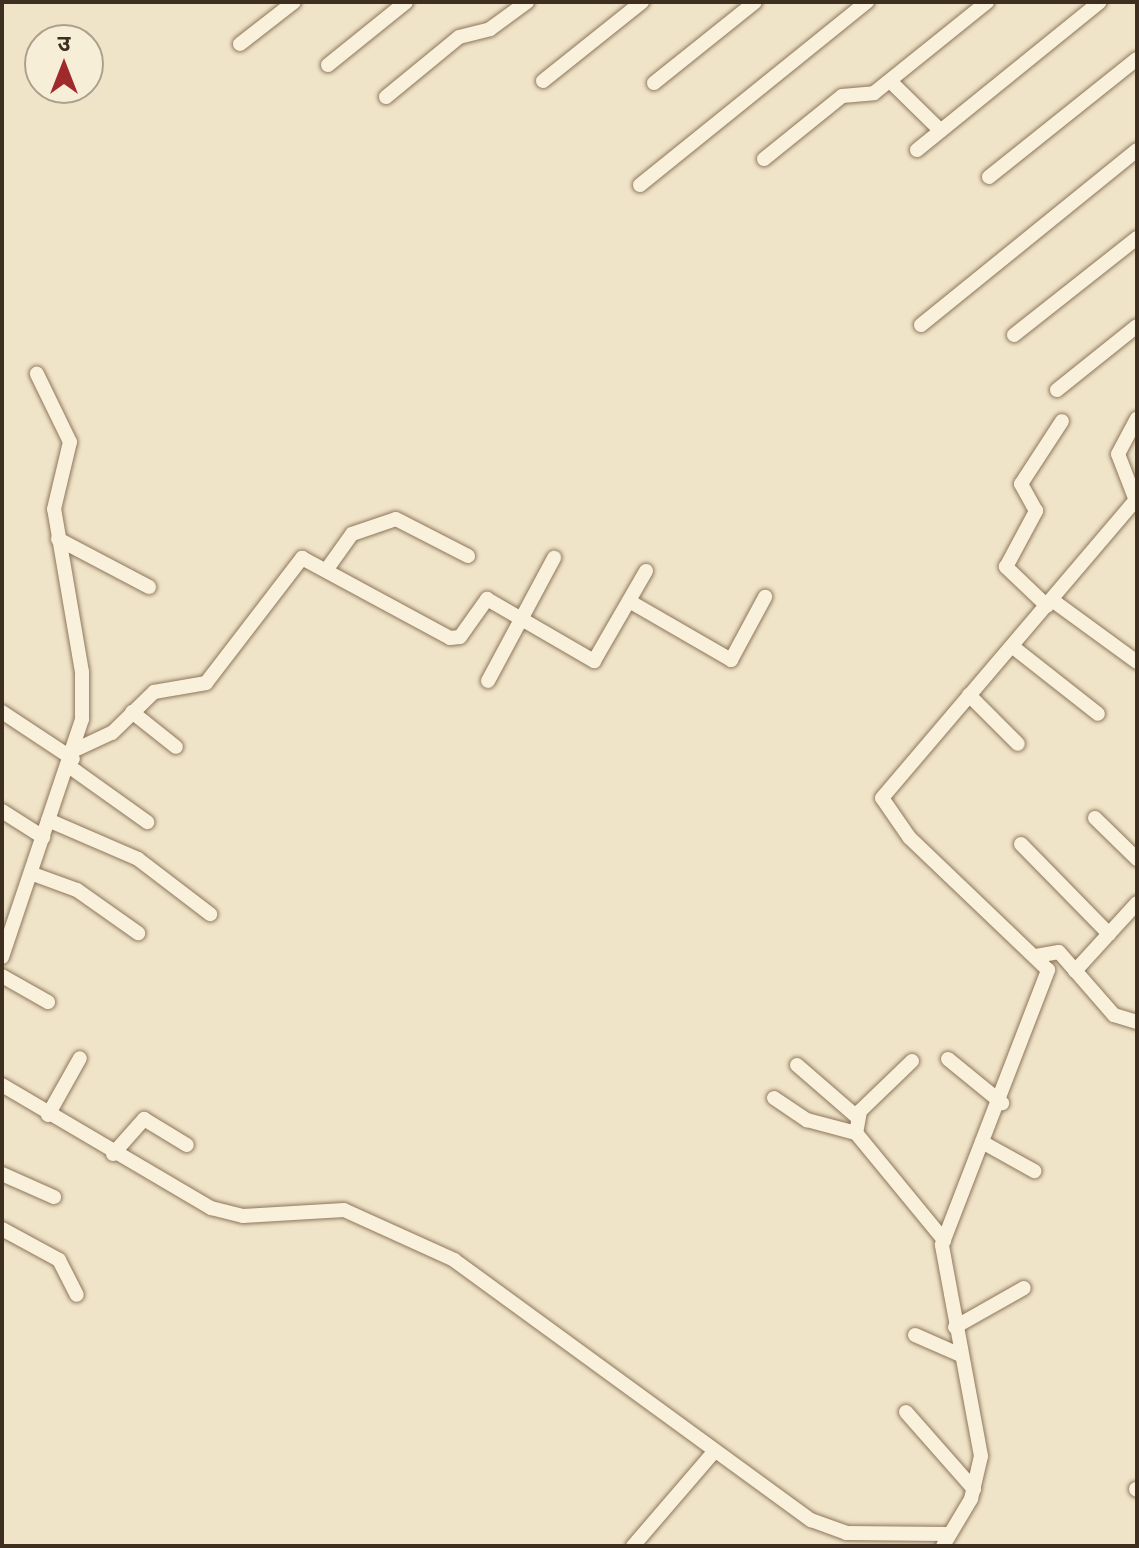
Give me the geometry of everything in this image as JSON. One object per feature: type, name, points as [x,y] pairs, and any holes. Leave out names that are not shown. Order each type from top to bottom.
[{"type":"street","points":[[240,44],[294,2]]},
{"type":"street","points":[[328,65],[406,2]]},
{"type":"street","points":[[386,97],[459,37],[490,29],[527,2]]},
{"type":"street","points":[[543,81],[642,2]]},
{"type":"street","points":[[654,83],[755,2]]},
{"type":"street","points":[[640,185],[867,2]]},
{"type":"street","points":[[764,159],[842,96],[870,95],[890,81],[987,2]]},
{"type":"street","points":[[917,150],[1100,2]]},
{"type":"street","points":[[989,177],[1137,59]]},
{"type":"street","points":[[890,81],[941,131]]},
{"type":"street","points":[[921,325],[1137,150]]},
{"type":"street","points":[[1014,335],[1137,238]]},
{"type":"street","points":[[1057,390],[1137,326]]},
{"type":"street","points":[[2,957],[33,874],[48,820],[73,758],[82,672],[58,539],[54,495],[70,442],[37,374]]},
{"type":"street","points":[[2,1085],[113,1154],[228,1214],[344,1210],[381,1223],[493,1284],[713,1453],[828,1528],[945,1540],[974,1489],[980,1439],[958,1354],[944,1240],[982,1142],[1002,1103],[1049,978],[1036,956],[883,805],[890,785],[1013,647],[1136,498],[1118,454],[1137,419]]},
{"type":"street","points":[[1062,421],[1021,484],[1036,511],[1006,567],[1049,603],[1137,662]]},
{"type":"street","points":[[327,569],[352,534],[396,519],[468,556]]},
{"type":"street","points":[[58,539],[149,587]]},
{"type":"street","points":[[488,681],[554,558]]},
{"type":"street","points":[[73,758],[102,740],[154,692],[206,683],[297,560],[327,569],[450,638],[460,637],[483,598],[522,617],[594,661],[646,571]]},
{"type":"street","points":[[629,601],[731,660],[765,597]]},
{"type":"street","points":[[1013,647],[1098,714]]},
{"type":"street","points":[[969,695],[1018,744]]},
{"type":"street","points":[[2,712],[73,758],[147,822]]},
{"type":"street","points":[[132,712],[176,747]]},
{"type":"street","points":[[2,811],[43,837]]},
{"type":"street","points":[[1095,818],[1137,859]]},
{"type":"street","points":[[48,820],[138,859],[210,914]]},
{"type":"street","points":[[1021,844],[1109,934]]},
{"type":"street","points":[[33,874],[77,890],[138,933]]},
{"type":"street","points":[[1075,971],[1137,903]]},
{"type":"street","points":[[1036,956],[1055,950],[1114,1015],[1136,1018]]},
{"type":"street","points":[[2,976],[48,1002]]},
{"type":"street","points":[[48,1115],[80,1058]]},
{"type":"street","points":[[948,1059],[1002,1103]]},
{"type":"street","points":[[856,1133],[857,1117],[912,1061]]},
{"type":"street","points":[[797,1065],[857,1117]]},
{"type":"street","points":[[774,1098],[819,1125],[856,1133],[944,1240]]},
{"type":"street","points":[[113,1154],[144,1119],[187,1145]]},
{"type":"street","points":[[982,1142],[1034,1171]]},
{"type":"street","points":[[2,1174],[54,1197]]},
{"type":"street","points":[[2,1229],[59,1260],[77,1295]]},
{"type":"street","points":[[955,1327],[1024,1288]]},
{"type":"street","points":[[915,1335],[958,1354]]},
{"type":"street","points":[[906,1412],[974,1489]]},
{"type":"street","points":[[633,1546],[713,1453]]}]
